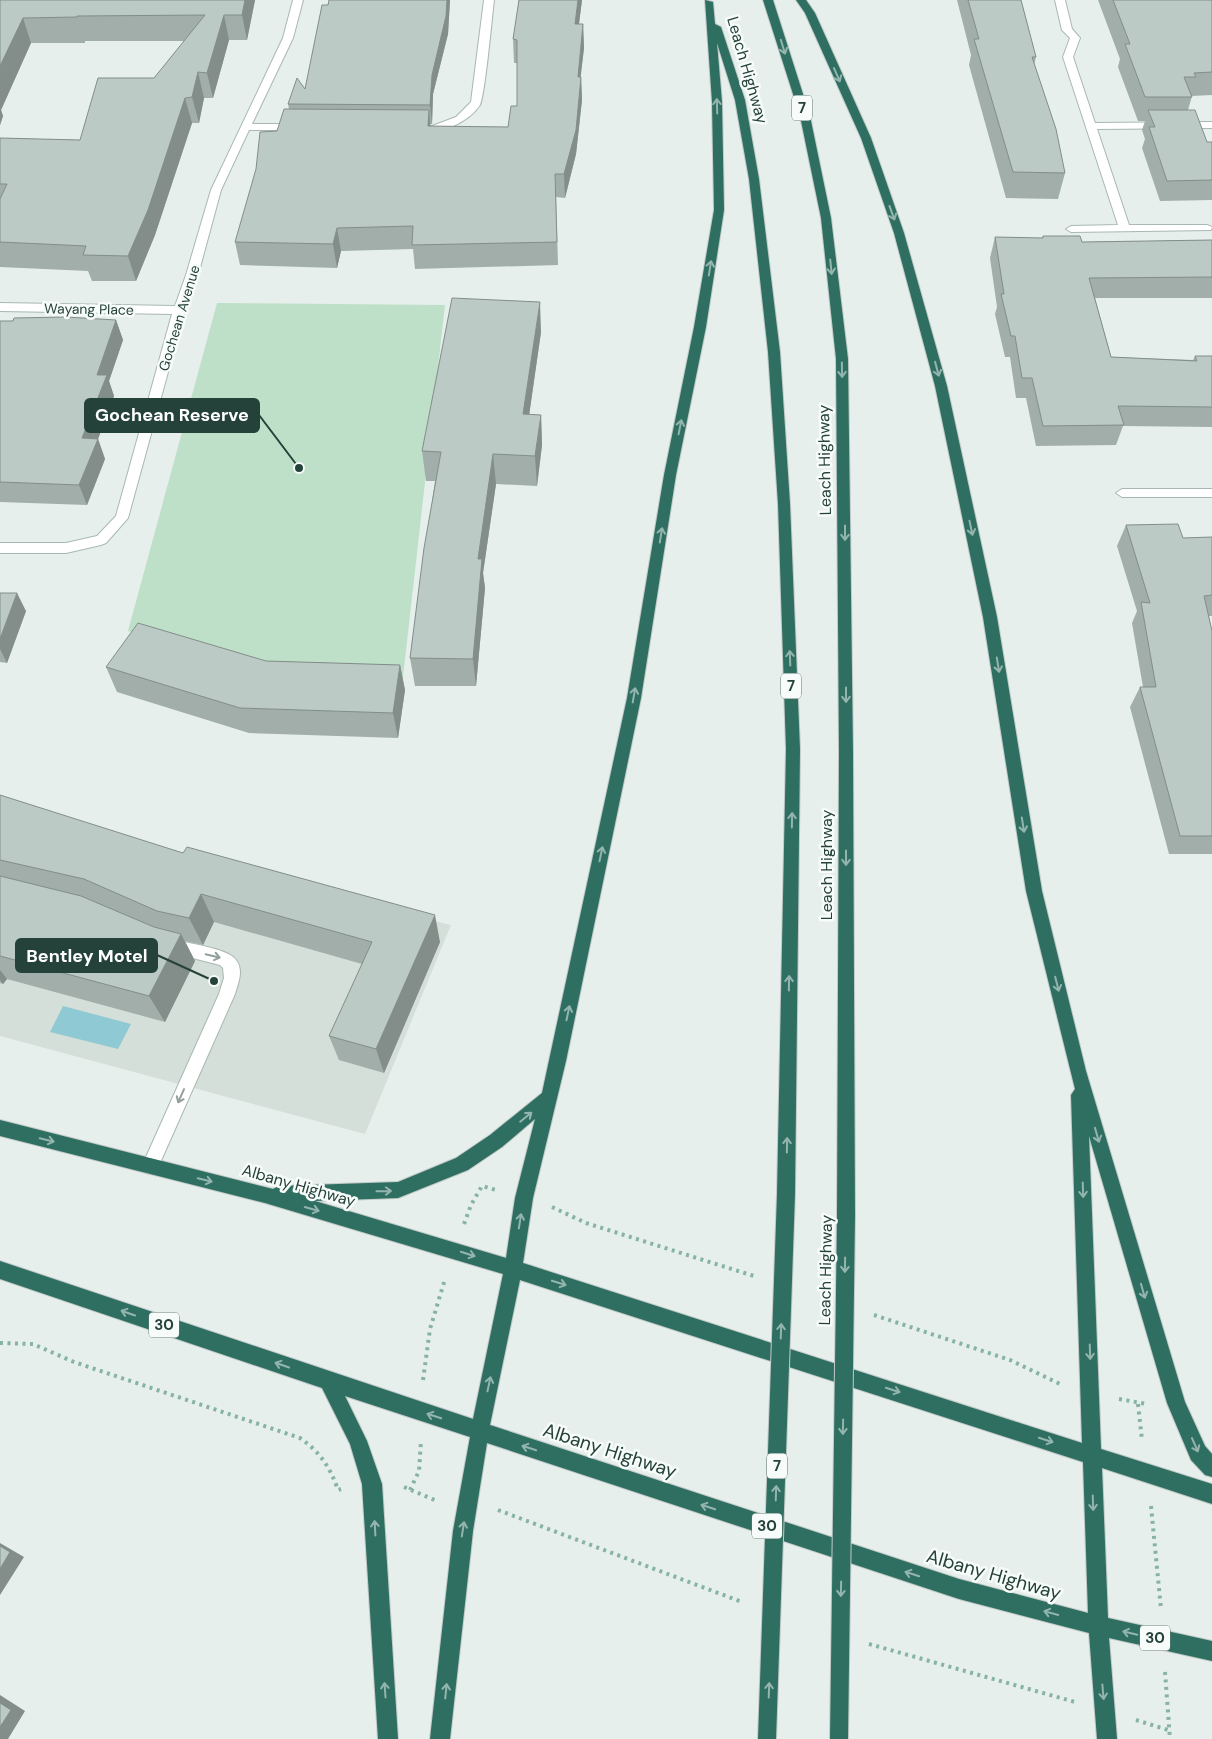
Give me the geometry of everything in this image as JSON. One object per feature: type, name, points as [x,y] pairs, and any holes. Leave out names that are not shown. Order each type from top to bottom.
[{"type":"highway","name":"Leach Highway","points":[[768,0],[805,116],[826,218],[842,359],[846,752],[846,1216],[840,1739]]},
{"type":"highway","points":[[801,0],[810,14],[866,138],[899,233],[942,386],[990,617],[1034,891],[1078,1071],[1176,1403],[1198,1453],[1212,1468]]},
{"type":"highway","name":"Leach Highway","points":[[707,1],[740,100],[754,179],[774,352],[783,485],[793,749],[786,1194],[767,1739]]},
{"type":"highway","points":[[440,1739],[463,1531],[480,1431],[513,1269],[524,1198],[548,1098],[634,698],[670,475],[700,327],[719,210],[717,102],[707,1]]},
{"type":"highway","points":[[1078,1071],[1091,1374],[1089,1391],[1098,1626],[1107,1739]]},
{"type":"highway","points":[[265,1195],[398,1190],[462,1164],[496,1141],[548,1098]]},
{"type":"highway","name":"Albany Highway","points":[[0,1128],[265,1195],[456,1250],[1212,1494]]},
{"type":"highway","name":"Albany Highway","points":[[0,1270],[328,1381],[959,1589],[1098,1626],[1212,1652]]},
{"type":"highway","points":[[328,1381],[358,1441],[372,1484],[388,1739]]},
{"type":"street","name":"Gochean Avenue","points":[[0,548],[66,548],[101,540],[122,518],[179,310],[192,275],[216,190],[288,38],[298,0]]},
{"type":"street","points":[[413,128],[433,129],[460,119],[476,103],[489,0]]},
{"type":"street","points":[[1060,0],[1067,30],[1075,38],[1068,57],[1125,229]]},
{"type":"street","points":[[1091,126],[1212,125]]},
{"type":"street","points":[[245,127],[314,127]]},
{"type":"street","points":[[1070,230],[1207,228]]},
{"type":"street","name":"Wayang Place","points":[[0,307],[179,310]]},
{"type":"street","points":[[1122,493],[1212,494]]},
{"type":"street","points":[[150,1166],[227,994],[232,978],[231,965],[226,959],[169,946],[152,938]]},
{"type":"path","points":[[0,1343],[33,1344],[74,1362],[300,1438],[316,1449],[330,1466],[338,1490],[372,1484],[395,1483],[410,1490],[419,1471],[424,1357],[435,1306],[471,1205]]},
{"type":"path","points":[[1138,1404],[1154,1526],[1170,1739]]},
{"type":"shaded area","points":[[0,819],[451,925],[365,1134],[0,1036]]},
{"type":"green space","points":[[217,303],[445,305],[403,677],[280,666],[128,631]]},
{"type":"water","points":[[63,1006],[131,1024],[118,1049],[50,1032]]},
{"type":"building","points":[[0,0],[245,0],[242,15],[224,15],[207,73],[198,72],[192,97],[185,98],[148,210],[128,256],[83,255],[86,246],[0,242],[0,199],[7,184],[0,184],[0,138],[80,140],[98,78],[154,78],[205,15],[23,18],[0,66]]},
{"type":"building","points":[[329,0],[447,0],[446,16],[432,75],[430,105],[288,104],[297,78],[305,89],[322,5],[328,5]]},
{"type":"building","points":[[519,0],[578,0],[575,24],[583,24],[576,130],[564,174],[555,174],[557,242],[412,245],[413,226],[337,228],[333,244],[235,242],[256,169],[260,132],[277,131],[284,109],[429,110],[428,126],[508,127],[511,106],[517,106],[517,40],[513,39]]},
{"type":"building","points":[[968,0],[1021,0],[1036,57],[1032,57],[1056,129],[1065,173],[1013,172],[974,39],[979,39]]},
{"type":"building","points":[[1113,0],[1212,0],[1212,72],[1194,73],[1196,77],[1184,77],[1192,97],[1145,97],[1125,44],[1130,44]]},
{"type":"building","points":[[1148,110],[1195,110],[1207,142],[1212,142],[1212,180],[1167,181],[1149,127],[1155,127]]},
{"type":"building","points":[[1043,236],[1080,236],[1082,242],[1212,240],[1212,277],[1089,278],[1111,357],[1197,361],[1195,356],[1212,356],[1212,407],[1118,406],[1124,425],[1043,426],[1032,378],[1022,378],[1015,336],[1011,336],[1001,294],[1004,294],[995,237],[1043,238]]},
{"type":"building","points":[[452,298],[540,302],[523,414],[541,415],[535,456],[493,454],[478,559],[482,559],[473,659],[410,658],[424,548],[441,452],[422,451]]},
{"type":"building","points":[[66,317],[116,320],[97,375],[107,375],[82,438],[98,439],[79,485],[0,482],[0,321],[13,321],[14,318]]},
{"type":"building","points":[[1178,524],[1183,538],[1212,537],[1212,595],[1204,596],[1212,631],[1212,836],[1180,836],[1140,687],[1156,687],[1141,602],[1150,603],[1126,525]]},
{"type":"building","points":[[0,593],[17,593],[0,639]]},
{"type":"building","points":[[138,623],[266,661],[400,665],[393,713],[240,708],[106,667]]},
{"type":"building","points":[[0,795],[183,853],[187,847],[435,915],[376,1049],[329,1036],[372,942],[201,894],[189,918],[157,911],[84,879],[0,860]]},
{"type":"building","points":[[0,876],[81,896],[154,927],[181,934],[149,996],[0,956]]},
{"type":"building","points":[[0,1546],[10,1552],[0,1569]]},
{"type":"building","points":[[0,1703],[11,1710],[0,1727]]},
{"type":"place","name":"Gochean Reserve","points":[[299,468]]},
{"type":"place","name":"Bentley Motel","points":[[214,981]]}]
